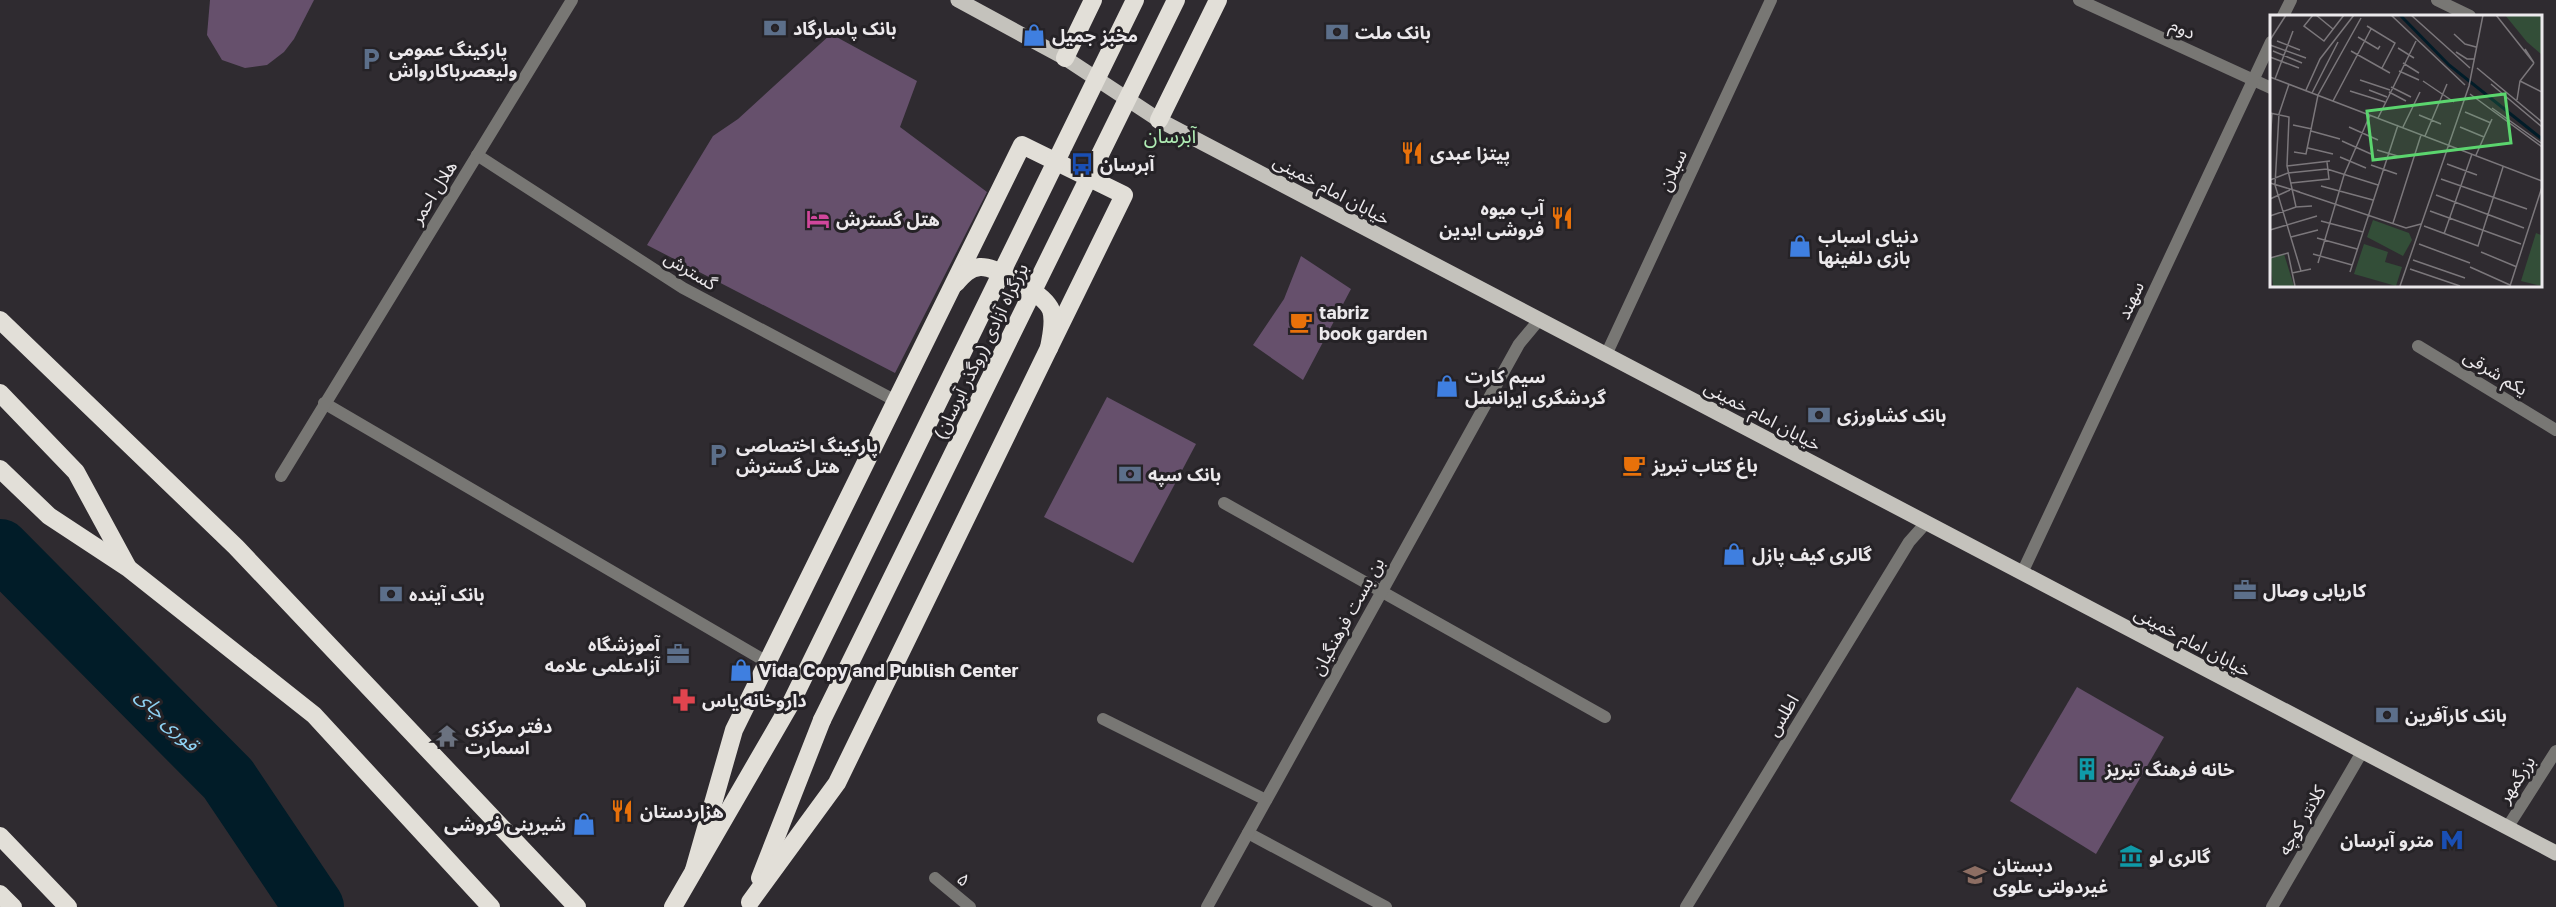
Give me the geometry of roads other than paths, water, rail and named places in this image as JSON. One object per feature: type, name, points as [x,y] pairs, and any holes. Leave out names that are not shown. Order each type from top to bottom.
[{"type":"highway","points":[[1065,58],[1093,0]]},
{"type":"highway","name":"بزرگراه آزادی (روگذر آبرسان)","points":[[694,870],[791,703],[1135,0]]},
{"type":"highway","name":"بزرگراه آزادی (روگذر آبرسان)","points":[[749,905],[822,720],[1176,0]]},
{"type":"highway","points":[[1159,120],[1218,0]]},
{"type":"highway","points":[[673,907],[694,870],[734,730],[1022,145],[1124,195],[837,783],[749,905]]},
{"type":"highway","points":[[951,288],[967,271],[980,267],[992,269],[1023,285],[1043,299],[1051,308],[1053,319],[1049,348]]},
{"type":"highway","points":[[0,320],[236,547],[577,907]]},
{"type":"highway","points":[[0,393],[76,472],[128,568]]},
{"type":"highway","points":[[0,468],[49,516],[128,568],[314,715],[491,907]]},
{"type":"highway","points":[[0,836],[68,907]]},
{"type":"highway","points":[[0,894],[13,907]]},
{"type":"main road","name":"خیابان امام خمینی","points":[[958,0],[1065,58],[1159,120],[2556,853]]},
{"type":"street","name":"هلال احمر","points":[[281,476],[573,0]]},
{"type":"street","name":"سبلان","points":[[1606,355],[1771,0]]},
{"type":"street","name":"دوم","points":[[2079,0],[2270,88]]},
{"type":"street","points":[[2284,15],[2291,0]]},
{"type":"street","points":[[2436,0],[2468,15]]},
{"type":"street","name":"سهند","points":[[2022,573],[2270,44]]},
{"type":"street","name":"گسترش","points":[[477,155],[683,288],[896,401]]},
{"type":"street","name":"بن بست فرهنگیان","points":[[1207,907],[1519,344],[1539,320]]},
{"type":"street","name":"یکم شرقی","points":[[2418,346],[2556,430]]},
{"type":"street","points":[[324,403],[767,663]]},
{"type":"street","points":[[1224,503],[1605,717]]},
{"type":"street","name":"اطلس","points":[[1686,907],[1910,542],[1926,523]]},
{"type":"street","points":[[1103,719],[1266,800]]},
{"type":"street","name":"بزرگمهر","points":[[2507,828],[2556,751]]},
{"type":"street","name":"کلانتر کوچه","points":[[2272,907],[2362,752]]},
{"type":"street","points":[[1248,833],[1386,907]]},
{"type":"street","name":"۵","points":[[935,878],[970,907]]},
{"type":"waterway","name":"قوری چای","points":[[0,549],[228,779],[314,907]]},
{"type":"place","name":"بانک پاسارگاد","points":[[775,28]]},
{"type":"place","name":"بانک ملت","points":[[1337,32]]},
{"type":"place","name":"مخبز جمیل","points":[[1034,35]]},
{"type":"place","name":"پارکینگ عمومی ولیعصرباکارواش","points":[[371,59]]},
{"type":"place","name":"پیتزا عبدی","points":[[1412,153]]},
{"type":"place","name":"آبرسان","points":[[1082,164]]},
{"type":"place","name":"آب میوه فروشی ایدین","points":[[1562,218]]},
{"type":"place","name":"هتل گسترش","points":[[818,219]]},
{"type":"place","name":"دنیای اسباب بازی دلفینها","points":[[1800,246]]},
{"type":"place","name":"tabriz book garden","points":[[1301,322]]},
{"type":"place","name":"سیم کارت گردشگری ایرانسل","points":[[1447,386]]},
{"type":"place","name":"بانک کشاورزی","points":[[1819,415]]},
{"type":"place","name":"پارکینگ اختصاصی هتل گسترش","points":[[718,455]]},
{"type":"place","name":"باغ کتاب تبریز","points":[[1634,465]]},
{"type":"place","name":"بانک سپه","points":[[1130,474]]},
{"type":"place","name":"گالری کیف پازل","points":[[1734,554]]},
{"type":"place","name":"کاریابی وصال","points":[[2245,590]]},
{"type":"place","name":"بانک آینده","points":[[391,594]]},
{"type":"place","name":"آموزشگاه آزادعلمی علامه","points":[[678,654]]},
{"type":"place","name":"Vida Copy and Publish Center","points":[[741,670]]},
{"type":"place","name":"داروخانه یاس","points":[[684,700]]},
{"type":"place","name":"بانک کارآفرین","points":[[2387,715]]},
{"type":"place","name":"دفتر مرکزی اسمارت","points":[[447,736]]},
{"type":"place","name":"خانه فرهنگ تبریز","points":[[2087,769]]},
{"type":"place","name":"هزاردستان","points":[[622,811]]},
{"type":"place","name":"شیرینی فروشی","points":[[584,824]]},
{"type":"place","name":"مترو آبرسان","points":[[2452,840]]},
{"type":"place","name":"گالری لو","points":[[2131,856]]},
{"type":"place","name":"دبستان غیردولتی علوی","points":[[1975,875]]},
{"type":"district","name":"آبرسان","points":[[1170,135]]}]
